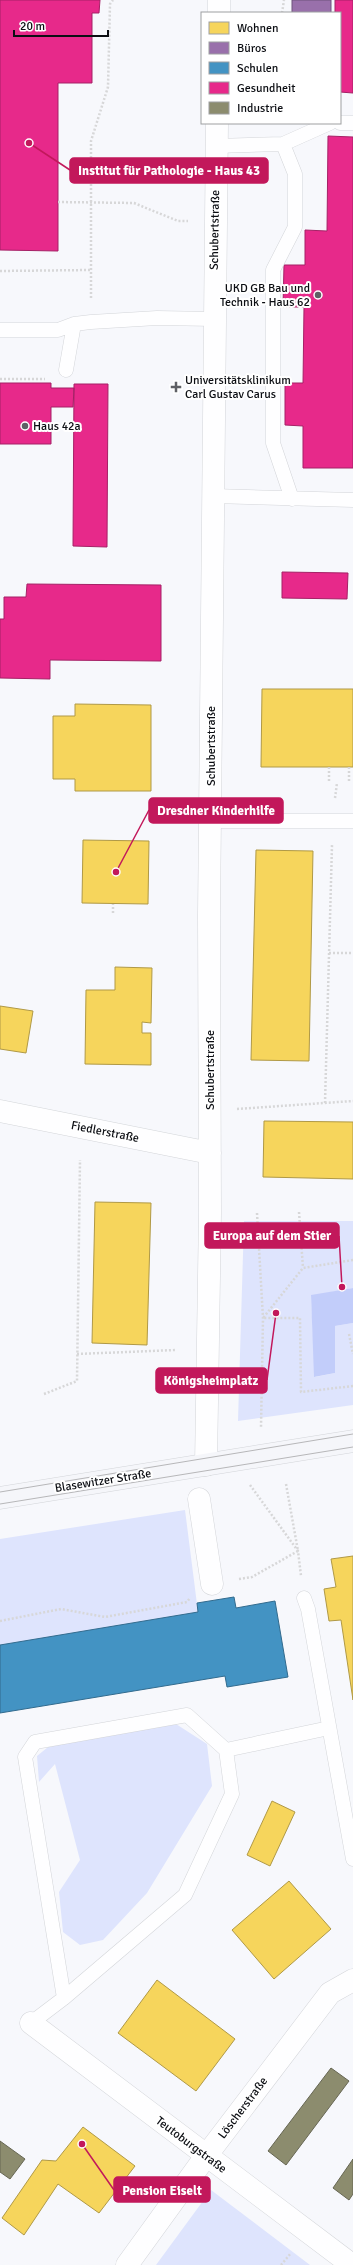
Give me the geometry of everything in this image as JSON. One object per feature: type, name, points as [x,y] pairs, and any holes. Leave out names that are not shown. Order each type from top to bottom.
[{"type":"street","points":[[219,0],[219,12]]},
{"type":"street","name":"Schubertstraße","points":[[206,1465],[210,1153],[214,319],[217,124]]},
{"type":"street","name":"Fiedlerstraße","points":[[0,1111],[210,1153]]},
{"type":"street","name":"Blasewitzer Straße","points":[[0,1498],[353,1441]]},
{"type":"street","points":[[199,1499],[212,1584]]},
{"type":"street","name":"Löscherstraße","points":[[127,2265],[206,2156],[330,1993],[353,1980]]},
{"type":"street","name":"Teutoburgstraße","points":[[31,2023],[352,2265]]},
{"type":"lane","points":[[341,123],[353,123]]},
{"type":"lane","points":[[216,146],[283,144],[328,124]]},
{"type":"lane","points":[[283,144],[295,174],[295,227],[273,270],[273,443],[292,499]]},
{"type":"lane","points":[[0,330],[58,330],[74,324],[90,322],[157,318],[214,319]]},
{"type":"lane","points":[[66,370],[74,324]]},
{"type":"lane","points":[[213,496],[353,500]]},
{"type":"lane","points":[[211,821],[353,821]]},
{"type":"lane","points":[[304,1598],[308,1609],[353,1859]]},
{"type":"lane","points":[[31,2023],[64,1998],[185,1895],[232,1794],[226,1750],[187,1715],[35,1742],[26,1757],[64,1998]]},
{"type":"lane","points":[[226,1750],[329,1728]]},
{"type":"path","points":[[90,322],[91,141],[108,87],[110,4],[113,0]]},
{"type":"path","points":[[282,12],[284,0]]},
{"type":"path","points":[[58,202],[134,203],[178,221],[215,223]]},
{"type":"path","points":[[0,271],[90,270]]},
{"type":"path","points":[[0,379],[51,379]]},
{"type":"path","points":[[329,767],[329,783]]},
{"type":"path","points":[[349,767],[349,783]]},
{"type":"path","points":[[325,1102],[333,821]]},
{"type":"path","points":[[113,904],[113,913]]},
{"type":"path","points":[[329,953],[353,953]]},
{"type":"path","points":[[210,1110],[353,1101]]},
{"type":"path","points":[[44,1394],[77,1381],[80,1160]]},
{"type":"path","points":[[263,1318],[302,1268],[299,1212]]},
{"type":"path","points":[[257,1213],[263,1318],[260,1456]]},
{"type":"path","points":[[302,1268],[353,1260]]},
{"type":"path","points":[[263,1318],[300,1318],[301,1392],[353,1386]]},
{"type":"path","points":[[349,1334],[353,1354]]},
{"type":"path","points":[[77,1354],[176,1350]]},
{"type":"path","points":[[234,1460],[235,1466],[298,1550]]},
{"type":"path","points":[[286,1484],[298,1550],[304,1598]]},
{"type":"path","points":[[0,1621],[61,1609],[105,1617],[187,1602],[198,1588],[252,1577],[298,1550]]},
{"type":"shaded area","points":[[244,1221],[353,1221],[353,1288],[311,1296],[315,1377],[335,1373],[335,1326],[353,1323],[353,1405],[238,1421]]},
{"type":"shaded area","points":[[185,1510],[198,1612],[0,1645],[0,1539]]},
{"type":"shaded area","points":[[176,1724],[207,1744],[212,1786],[147,1893],[103,1940],[80,1945],[63,1932],[59,1892],[80,1860],[55,1764],[39,1782],[37,1756],[53,1743]]},
{"type":"shaded area","points":[[211,2190],[310,2265],[156,2265]]},
{"type":"water","points":[[353,1288],[353,1323],[335,1326],[335,1373],[314,1377],[311,1295]]},
{"type":"building: Wohnen","points":[[262,689],[353,689],[353,767],[261,767]]},
{"type":"building: Wohnen","points":[[75,704],[151,705],[151,791],[75,791],[75,779],[53,779],[53,716],[75,716]]},
{"type":"building: Wohnen","points":[[83,840],[149,841],[148,904],[82,903]]},
{"type":"building: Wohnen","points":[[256,850],[313,851],[309,1061],[251,1060]]},
{"type":"building: Wohnen","points":[[115,967],[152,968],[151,1023],[142,1022],[142,1033],[151,1033],[151,1065],[85,1064],[86,990],[115,990]]},
{"type":"building: Wohnen","points":[[0,1006],[33,1011],[26,1053],[0,1049]]},
{"type":"building: Wohnen","points":[[264,1121],[353,1122],[353,1179],[263,1177]]},
{"type":"building: Wohnen","points":[[95,1202],[151,1203],[147,1345],[92,1343]]},
{"type":"building: Wohnen","points":[[353,1556],[353,1700],[341,1620],[329,1621],[324,1589],[336,1587],[331,1559]]},
{"type":"building: Wohnen","points":[[272,1801],[295,1812],[270,1866],[247,1855]]},
{"type":"building: Wohnen","points":[[289,1881],[331,1929],[274,1979],[232,1930]]},
{"type":"building: Wohnen","points":[[157,1980],[235,2039],[196,2091],[118,2033]]},
{"type":"building: Wohnen","points":[[83,2127],[135,2166],[99,2213],[58,2184],[24,2235],[2,2218],[42,2160],[56,2161]]},
{"type":"building: Büros","points":[[292,0],[331,0],[331,12],[292,12]]},
{"type":"building: Schulen","points":[[234,1597],[236,1608],[275,1601],[288,1677],[227,1687],[225,1676],[0,1713],[0,1645],[198,1612],[197,1603]]},
{"type":"building: Gesundheit","points":[[0,0],[100,0],[99,13],[92,13],[92,83],[58,83],[58,251],[0,250]]},
{"type":"building: Gesundheit","points":[[335,0],[353,0],[353,93],[341,92],[341,12],[335,12]]},
{"type":"building: Gesundheit","name":"UKD GB Bau und Technik - Haus 62","points":[[328,136],[353,137],[353,468],[303,468],[303,426],[285,425],[285,383],[303,383],[304,307],[283,307],[284,265],[305,265],[305,230],[327,231]]},
{"type":"building: Gesundheit","name":"Haus 42a","points":[[0,383],[51,383],[51,388],[74,388],[73,407],[51,407],[51,444],[0,444]]},
{"type":"building: Gesundheit","points":[[74,384],[108,384],[107,547],[73,546]]},
{"type":"building: Gesundheit","points":[[282,572],[348,573],[347,599],[282,598]]},
{"type":"building: Gesundheit","points":[[27,584],[161,585],[161,661],[50,660],[50,679],[0,678],[0,619],[4,619],[4,597],[26,597]]},
{"type":"building: Industrie","points":[[331,2068],[349,2081],[286,2165],[268,2151]]},
{"type":"building: Industrie","points":[[0,2141],[25,2159],[10,2179],[0,2172]]},
{"type":"building: Industrie","points":[[353,2159],[353,2194],[349,2200],[333,2188]]},
{"type":"tram line","points":[[0,1492],[353,1434]]},
{"type":"tram line","points":[[0,1504],[353,1447]]},
{"type":"place","name":"Institut für Pathologie - Haus 43","points":[[29,143]]},
{"type":"place","name":"UKD GB Bau und Technik - Haus 62","points":[[318,295]]},
{"type":"place","name":"Universitätsklinikum Carl Gustav Carus","points":[[176,387]]},
{"type":"place","name":"Haus 42a","points":[[25,426]]},
{"type":"place","name":"Dresdner Kinderhilfe","points":[[116,872]]},
{"type":"place","name":"Europa auf dem Stier","points":[[342,1287]]},
{"type":"place","name":"Königsheimplatz","points":[[276,1313]]},
{"type":"place","name":"Pension Eiselt","points":[[82,2144]]}]
